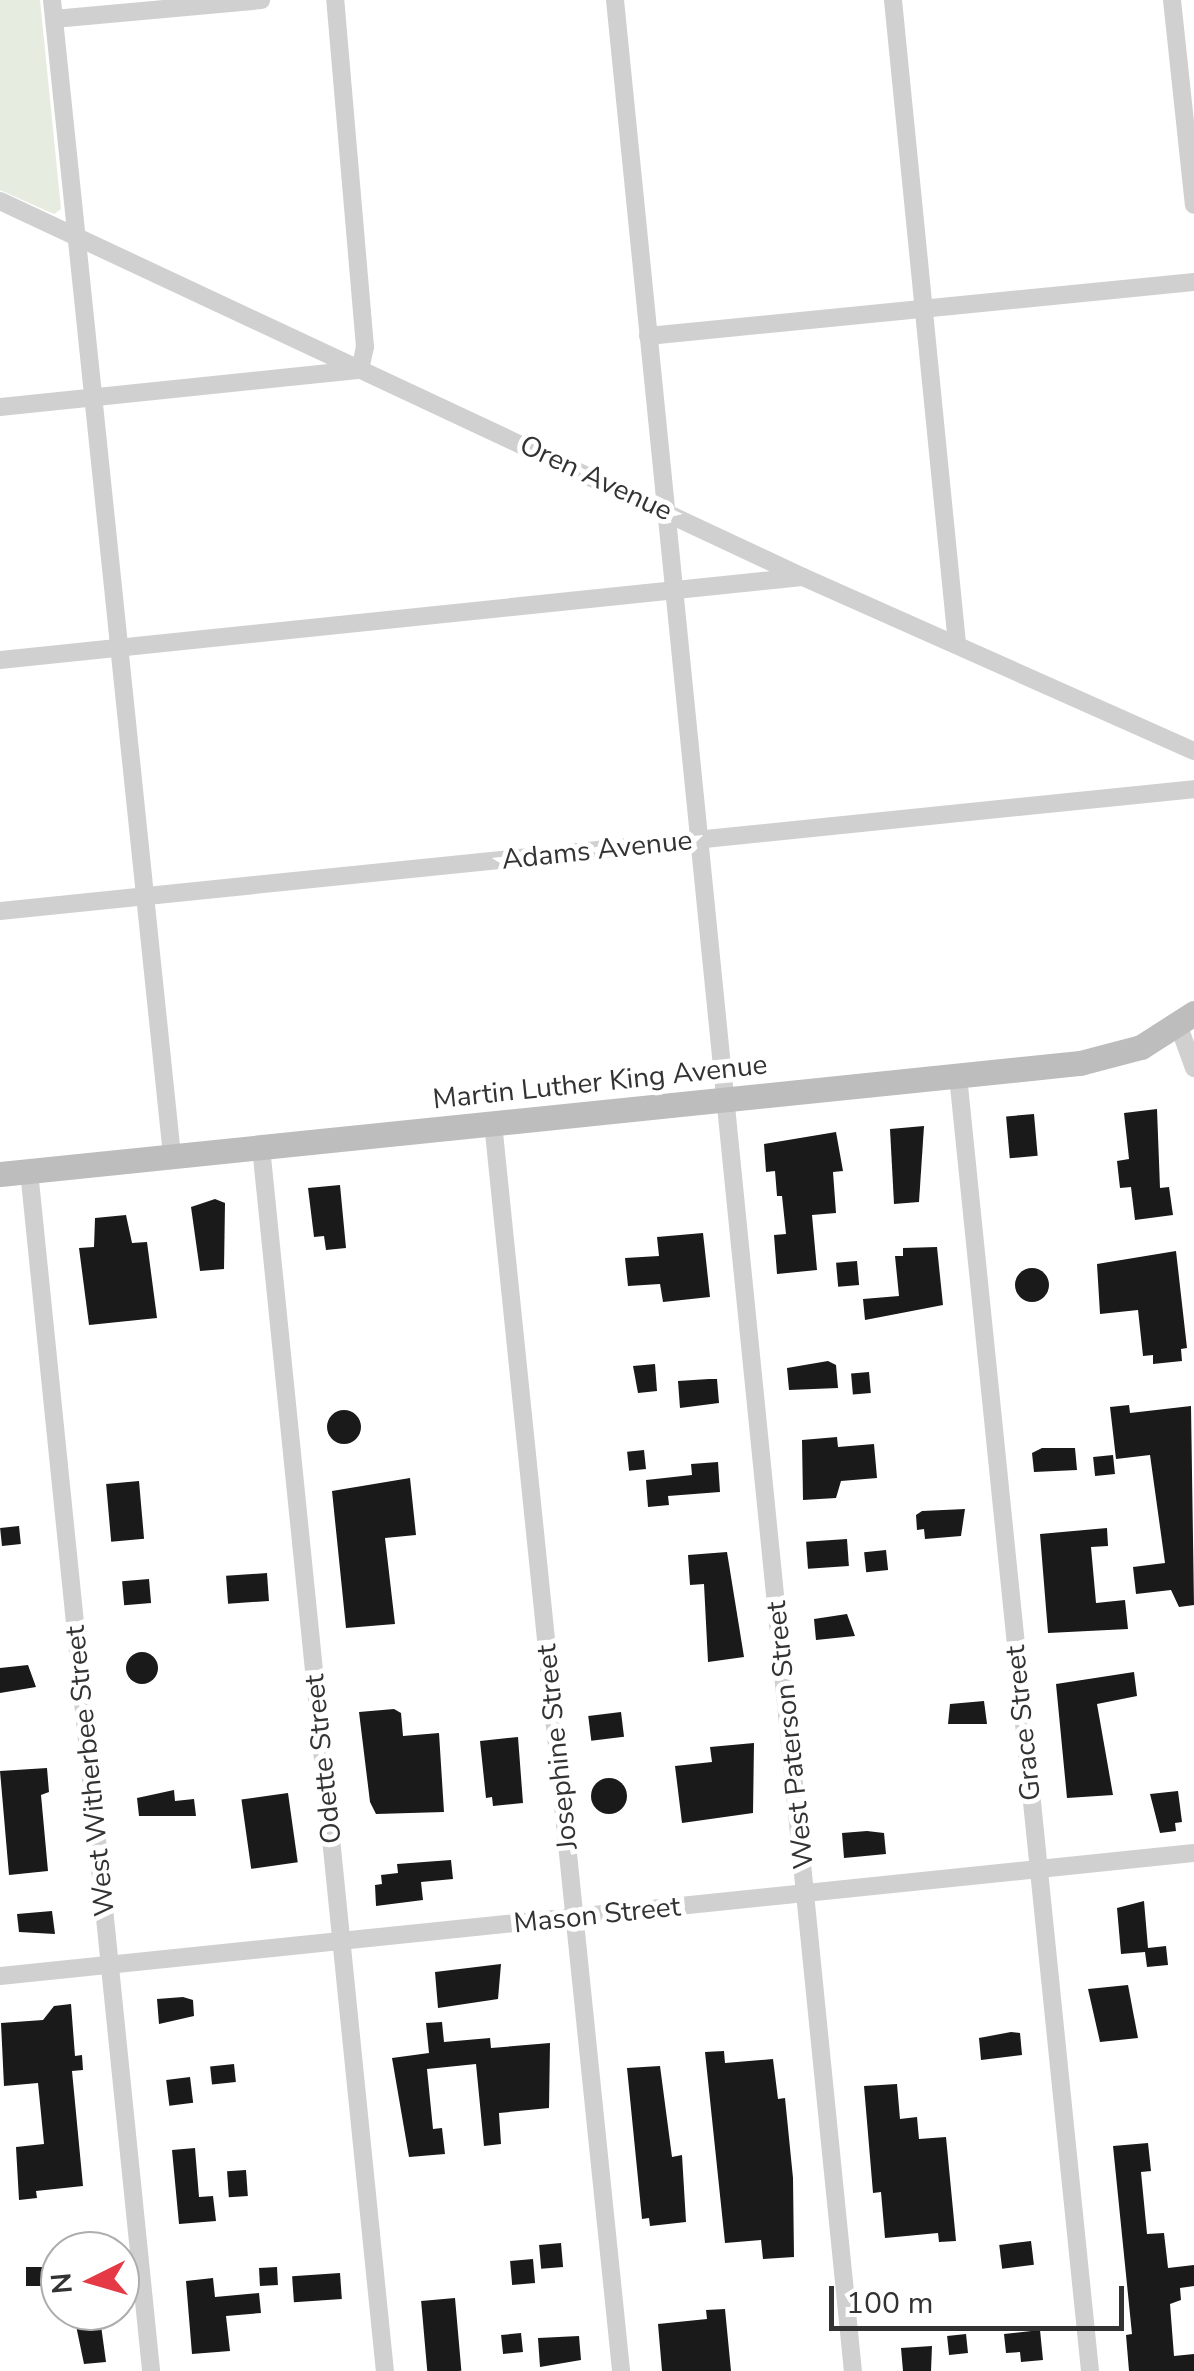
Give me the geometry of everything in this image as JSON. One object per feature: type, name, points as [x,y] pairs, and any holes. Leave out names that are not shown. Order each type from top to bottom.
[{"type":"street","points":[[172,1156],[140,897],[53,9],[262,0]]},
{"type":"street","points":[[0,407],[360,370],[365,347],[335,0]]},
{"type":"street","name":"West Paterson Street","points":[[615,0],[669,591],[726,1099],[853,2371]]},
{"type":"street","points":[[893,0],[957,644]]},
{"type":"street","points":[[1172,0],[1194,205]]},
{"type":"street","name":"Oren Avenue","points":[[0,201],[803,577],[1194,750]]},
{"type":"street","points":[[648,336],[1194,282]]},
{"type":"street","points":[[0,660],[803,577]]},
{"type":"street","name":"Adams Avenue","points":[[0,911],[1194,789]]},
{"type":"street","points":[[1186,1019],[1194,1068]]},
{"type":"street","name":"Martin Luther King Avenue","points":[[0,1174],[1110,1058],[1186,1019]]},
{"type":"street","name":"Grace Street","points":[[958,1076],[1090,2371]]},
{"type":"street","name":"Josephine Street","points":[[493,1123],[620,2371]]},
{"type":"street","name":"Odette Street","points":[[261,1147],[385,2371]]},
{"type":"street","name":"West Witherbee Street","points":[[29,1171],[150,2371]]},
{"type":"street","name":"Mason Street","points":[[0,1976],[1194,1853]]},
{"type":"shaded area","points":[[0,0],[40,0],[61,209],[54,214],[0,190]]},
{"type":"building","points":[[1157,1109],[1160,1188],[1169,1187],[1173,1215],[1135,1220],[1131,1187],[1120,1188],[1117,1161],[1129,1159],[1124,1113]]},
{"type":"building","points":[[1034,1114],[1038,1156],[1010,1158],[1006,1116]]},
{"type":"building","points":[[924,1126],[919,1202],[894,1204],[890,1129]]},
{"type":"building","points":[[836,1132],[843,1171],[833,1172],[836,1213],[812,1215],[817,1270],[777,1274],[774,1235],[786,1234],[782,1196],[777,1196],[775,1171],[766,1172],[764,1144]]},
{"type":"building","points":[[340,1185],[346,1248],[326,1250],[324,1236],[314,1237],[308,1188]]},
{"type":"building","points":[[215,1199],[225,1203],[224,1269],[200,1271],[191,1207]]},
{"type":"building","points":[[126,1215],[132,1243],[147,1242],[157,1318],[89,1325],[79,1248],[94,1247],[95,1218]]},
{"type":"building","points":[[703,1233],[710,1297],[663,1302],[660,1284],[628,1286],[625,1258],[659,1256],[657,1237]]},
{"type":"building","points":[[937,1247],[943,1305],[865,1320],[863,1299],[899,1296],[895,1256],[903,1256],[903,1248]]},
{"type":"building","points":[[1176,1251],[1187,1348],[1181,1349],[1182,1361],[1153,1364],[1153,1355],[1143,1356],[1138,1310],[1100,1314],[1097,1264]]},
{"type":"building","points":[[857,1261],[859,1285],[838,1287],[836,1263]]},
{"type":"building","points":[[1032,1268],[1044,1273],[1049,1285],[1044,1297],[1032,1302],[1020,1297],[1015,1285],[1020,1273]]},
{"type":"building","points":[[828,1361],[836,1365],[838,1388],[789,1390],[787,1368]]},
{"type":"building","points":[[655,1364],[657,1391],[638,1393],[633,1366]]},
{"type":"building","points":[[869,1372],[871,1393],[853,1394],[851,1374]]},
{"type":"building","points":[[717,1379],[719,1403],[680,1408],[678,1381]]},
{"type":"building","points":[[1129,1405],[1130,1413],[1191,1406],[1194,1605],[1179,1607],[1171,1590],[1136,1594],[1133,1567],[1165,1563],[1150,1455],[1116,1459],[1110,1407]]},
{"type":"building","points":[[344,1410],[356,1415],[361,1427],[356,1439],[344,1444],[332,1439],[327,1427],[332,1415]]},
{"type":"building","points":[[837,1437],[838,1447],[874,1444],[877,1478],[841,1481],[836,1498],[803,1500],[802,1440]]},
{"type":"building","points":[[1042,1448],[1075,1448],[1077,1470],[1034,1472],[1032,1453]]},
{"type":"building","points":[[644,1450],[646,1469],[629,1471],[627,1452]]},
{"type":"building","points":[[1113,1455],[1115,1474],[1095,1476],[1093,1457]]},
{"type":"building","points":[[718,1462],[720,1492],[668,1496],[669,1505],[648,1507],[646,1480],[692,1475],[691,1464]]},
{"type":"building","points":[[410,1478],[416,1535],[385,1538],[395,1624],[346,1628],[332,1491]]},
{"type":"building","points":[[139,1481],[144,1539],[111,1542],[106,1484]]},
{"type":"building","points":[[965,1509],[961,1536],[925,1539],[924,1529],[917,1530],[916,1515],[922,1511]]},
{"type":"building","points":[[19,1526],[21,1544],[2,1546],[0,1528]]},
{"type":"building","points":[[1107,1528],[1108,1546],[1091,1547],[1096,1603],[1125,1600],[1128,1629],[1048,1633],[1040,1534]]},
{"type":"building","points":[[847,1539],[849,1566],[808,1569],[806,1542]]},
{"type":"building","points":[[886,1550],[888,1570],[866,1572],[864,1552]]},
{"type":"building","points":[[727,1552],[744,1657],[708,1662],[704,1584],[690,1585],[688,1555]]},
{"type":"building","points":[[267,1573],[269,1601],[228,1604],[226,1576]]},
{"type":"building","points":[[149,1579],[151,1603],[124,1605],[122,1581]]},
{"type":"building","points":[[847,1614],[855,1636],[816,1640],[814,1619]]},
{"type":"building","points":[[142,1652],[154,1656],[158,1668],[154,1680],[142,1684],[130,1680],[126,1668],[130,1656]]},
{"type":"building","points":[[28,1665],[36,1687],[0,1693],[0,1668]]},
{"type":"building","points":[[1134,1672],[1137,1696],[1097,1704],[1113,1795],[1067,1798],[1056,1684]]},
{"type":"building","points":[[984,1701],[987,1724],[948,1724],[950,1704]]},
{"type":"building","points":[[394,1709],[401,1713],[403,1736],[439,1733],[444,1812],[376,1814],[370,1802],[359,1712]]},
{"type":"building","points":[[621,1712],[624,1737],[591,1741],[588,1716]]},
{"type":"building","points":[[518,1737],[523,1803],[493,1806],[492,1797],[486,1798],[480,1741]]},
{"type":"building","points":[[754,1743],[753,1813],[682,1823],[675,1766],[712,1762],[710,1747]]},
{"type":"building","points":[[47,1768],[49,1792],[41,1795],[48,1871],[9,1875],[0,1771]]},
{"type":"building","points":[[609,1778],[622,1783],[627,1796],[622,1809],[609,1814],[596,1809],[591,1796],[596,1783]]},
{"type":"building","points":[[174,1790],[175,1801],[194,1799],[196,1816],[139,1816],[137,1798]]},
{"type":"building","points":[[1178,1791],[1182,1822],[1175,1823],[1176,1831],[1160,1833],[1150,1794]]},
{"type":"building","points":[[288,1793],[298,1862],[251,1869],[241,1800]]},
{"type":"building","points":[[842,1833],[884,1833],[886,1854],[844,1858]]},
{"type":"building","points":[[451,1860],[453,1879],[421,1882],[423,1900],[376,1906],[375,1885],[382,1884],[381,1875],[398,1873],[397,1864]]},
{"type":"building","points":[[1144,1901],[1148,1948],[1166,1946],[1168,1965],[1147,1967],[1145,1952],[1121,1954],[1117,1908]]},
{"type":"building","points":[[52,1911],[55,1934],[19,1932],[17,1914]]},
{"type":"building","points":[[501,1964],[498,1999],[438,2008],[435,1972]]},
{"type":"building","points":[[1128,1985],[1138,2038],[1100,2042],[1088,1989]]},
{"type":"building","points":[[157,1999],[193,2000],[194,2016],[159,2024]]},
{"type":"building","points":[[71,2004],[75,2056],[82,2055],[83,2070],[72,2071],[83,2186],[36,2191],[37,2198],[19,2200],[16,2147],[44,2144],[38,2083],[4,2086],[1,2023],[43,2020],[54,2006]]},
{"type":"building","points":[[442,2022],[444,2042],[490,2038],[491,2048],[550,2043],[549,2108],[499,2113],[501,2144],[484,2146],[476,2064],[427,2069],[433,2129],[442,2128],[445,2154],[409,2157],[392,2058],[429,2053],[426,2023]]},
{"type":"building","points":[[1020,2033],[1022,2055],[981,2060],[979,2038]]},
{"type":"building","points":[[724,2051],[725,2063],[773,2059],[778,2099],[785,2098],[793,2178],[794,2257],[763,2259],[761,2240],[725,2243],[705,2052]]},
{"type":"building","points":[[234,2064],[236,2082],[212,2084],[210,2067]]},
{"type":"building","points":[[660,2066],[672,2157],[682,2155],[686,2222],[650,2226],[649,2218],[642,2219],[627,2068]]},
{"type":"building","points":[[190,2077],[193,2103],[169,2106],[166,2080]]},
{"type":"building","points":[[897,2084],[900,2119],[917,2117],[919,2139],[946,2137],[956,2241],[939,2242],[938,2233],[885,2238],[881,2192],[873,2193],[864,2086]]},
{"type":"building","points":[[1148,2143],[1151,2171],[1141,2172],[1147,2234],[1164,2233],[1168,2268],[1194,2265],[1194,2286],[1180,2288],[1181,2300],[1170,2304],[1174,2356],[1194,2354],[1194,2371],[1129,2371],[1126,2335],[1132,2334],[1113,2146]]},
{"type":"building","points":[[195,2148],[199,2197],[213,2196],[216,2221],[179,2224],[172,2150]]},
{"type":"building","points":[[246,2170],[248,2196],[229,2197],[227,2171]]},
{"type":"building","points":[[1031,2241],[1034,2265],[1002,2269],[999,2245]]},
{"type":"building","points":[[561,2243],[563,2267],[541,2269],[539,2245]]},
{"type":"building","points":[[533,2259],[535,2283],[512,2285],[510,2261]]},
{"type":"building","points":[[26,2267],[40,2267],[40,2286],[26,2286]]},
{"type":"building","points":[[277,2267],[278,2285],[260,2286],[259,2268]]},
{"type":"building","points":[[340,2273],[342,2299],[294,2302],[292,2276]]},
{"type":"building","points":[[213,2278],[215,2297],[259,2293],[261,2313],[226,2316],[230,2351],[192,2354],[186,2281]]},
{"type":"building","points":[[455,2298],[461,2371],[427,2371],[421,2301]]},
{"type":"building","points":[[725,2309],[731,2371],[662,2371],[658,2324],[707,2319],[706,2310]]},
{"type":"building","points":[[1040,2330],[1043,2360],[1021,2362],[1020,2352],[1006,2353],[1004,2334]]},
{"type":"building","points":[[77,2331],[102,2331],[106,2362],[84,2364]]},
{"type":"building","points":[[521,2333],[523,2352],[503,2354],[501,2335]]},
{"type":"building","points":[[966,2334],[968,2353],[949,2355],[947,2336]]},
{"type":"building","points":[[579,2336],[581,2360],[540,2367],[538,2338]]},
{"type":"building","points":[[932,2346],[931,2371],[903,2371],[901,2348]]}]
